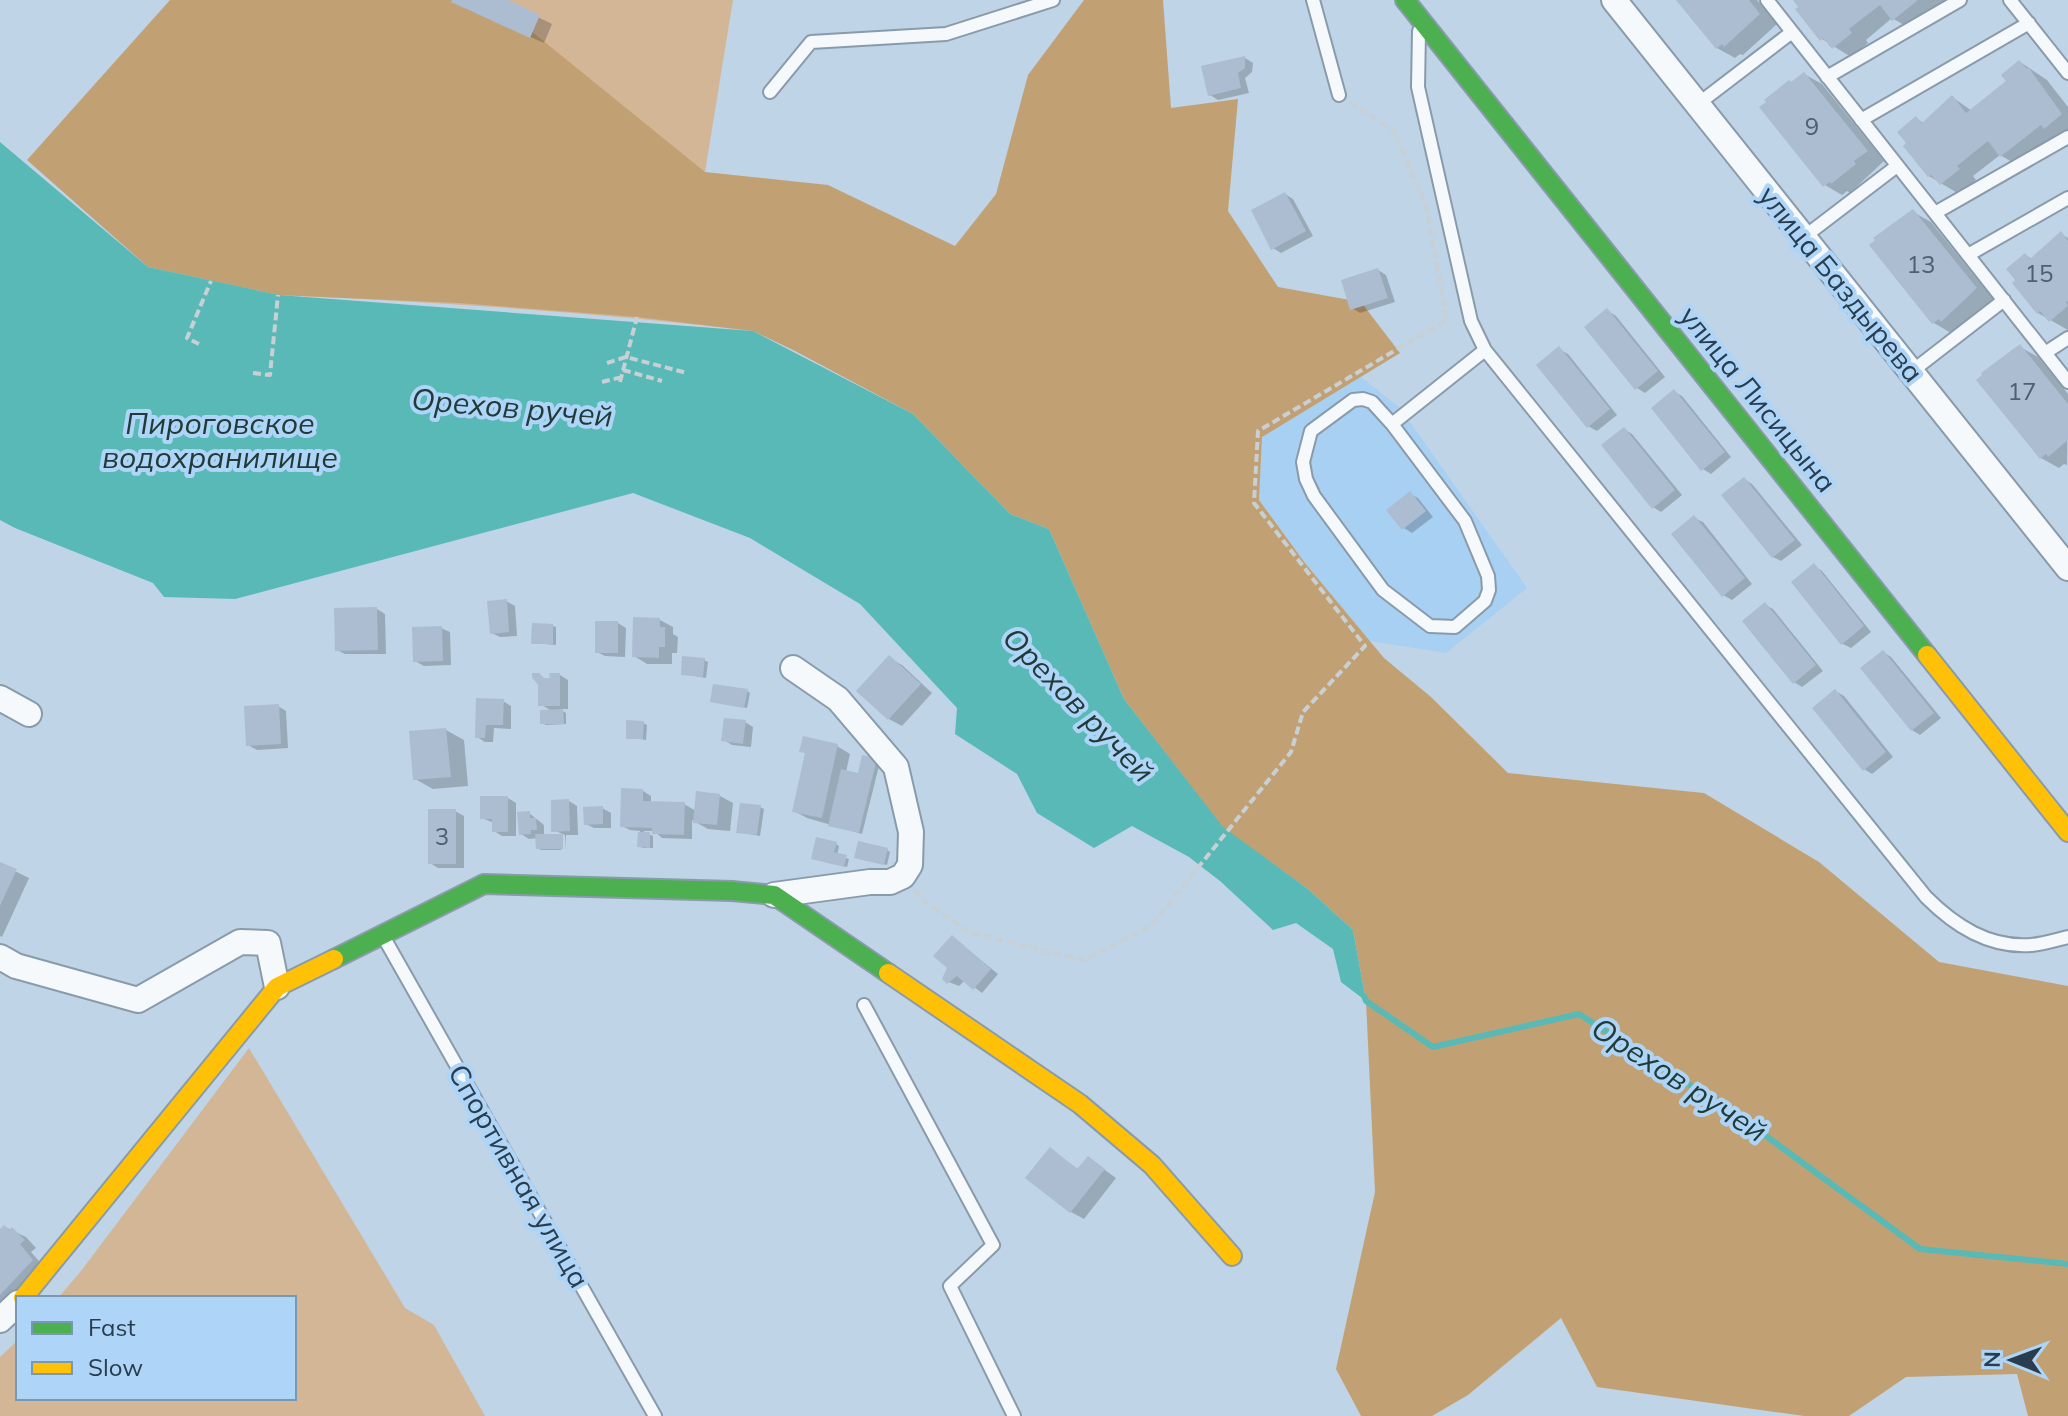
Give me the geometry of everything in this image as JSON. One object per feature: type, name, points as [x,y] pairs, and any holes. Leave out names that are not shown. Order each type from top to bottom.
[{"type":"street","name":"улица Лисицына","points":[[1405,0],[2068,832]]},
{"type":"street","name":"улица Баздырева","points":[[1614,0],[1911,372],[2060,544],[2068,568]]},
{"type":"street","points":[[25,1296],[277,987],[383,936],[440,904],[484,884],[732,891],[774,895],[890,882],[903,876],[910,865],[911,832],[896,767],[838,699],[793,668]]},
{"type":"street","points":[[0,698],[29,714]]},
{"type":"street","points":[[774,895],[1080,1104],[1152,1165],[1232,1256]]},
{"type":"street","points":[[0,957],[16,966],[138,1000],[240,942],[268,943],[277,987]]},
{"type":"street","points":[[0,1320],[16,1305]]},
{"type":"lane","points":[[770,92],[811,42],[946,34],[1053,0]]},
{"type":"lane","points":[[1313,0],[1339,95]]},
{"type":"lane","points":[[1767,0],[2068,382]]},
{"type":"lane","points":[[1827,77],[1960,0]]},
{"type":"lane","points":[[2010,0],[2068,73]]},
{"type":"lane","points":[[1419,18],[1418,87],[1471,321],[1485,350],[1926,897],[1948,919],[1987,941],[2031,945],[2068,937]]},
{"type":"lane","points":[[1861,120],[2029,23]]},
{"type":"lane","points":[[1698,104],[1792,32]]},
{"type":"lane","points":[[1935,213],[2068,137]]},
{"type":"lane","points":[[1804,237],[1897,166]]},
{"type":"lane","points":[[1968,255],[2068,198]]},
{"type":"lane","points":[[1911,372],[2004,300]]},
{"type":"lane","points":[[2045,353],[2068,338]]},
{"type":"lane","points":[[1392,424],[1485,350]]},
{"type":"lane","points":[[1353,400],[1372,402],[1392,424],[1465,521],[1488,576],[1489,590],[1485,601],[1455,627],[1430,626],[1383,590],[1314,496],[1306,479],[1303,462],[1311,431],[1353,400]]},
{"type":"lane","name":"Спортивная улица","points":[[383,936],[655,1416]]},
{"type":"lane","points":[[864,1005],[993,1245],[950,1286],[1014,1416]]},
{"type":"path","points":[[903,876],[924,901],[971,933],[1083,960],[1152,925],[1236,825],[1291,752],[1303,712],[1365,646],[1254,503],[1258,431],[1447,320],[1426,206],[1394,131],[1339,95]]},
{"type":"path","points":[[199,344],[187,338],[211,281]]},
{"type":"path","points":[[253,373],[270,375],[278,295]]},
{"type":"path","points":[[602,382],[621,380],[637,317]]},
{"type":"path","points":[[607,363],[626,357],[687,373]]},
{"type":"path","points":[[623,370],[662,381]]},
{"type":"shaded area","points":[[170,0],[493,0],[705,172],[828,185],[955,246],[996,194],[1028,75],[1084,0],[1163,0],[1171,108],[1238,99],[1228,211],[1278,287],[1361,302],[1400,353],[1262,437],[1259,500],[1305,563],[1384,658],[1431,697],[1508,773],[1704,793],[1819,862],[1939,962],[2068,986],[2068,1416],[2028,1416],[2017,1374],[1906,1377],[1849,1416],[1804,1416],[1597,1387],[1561,1318],[1468,1395],[1432,1416],[1361,1416],[1336,1369],[1375,1192],[1366,1001],[1353,930],[1308,889],[1223,828],[1124,699],[1049,529],[1010,514],[913,414],[753,331],[637,317],[458,303],[278,295],[148,267],[27,160]]},
{"type":"shaded area","points":[[363,0],[733,0],[705,172],[753,331],[516,308],[278,295]]},
{"type":"shaded area","points":[[1361,377],[1400,408],[1527,588],[1446,653],[1370,641],[1305,563],[1259,500],[1262,437]]},
{"type":"shaded area","points":[[249,1048],[405,1308],[434,1325],[485,1416],[0,1416],[0,1357],[16,1342],[16,1400],[296,1400],[296,1296],[60,1296]]},
{"type":"water","name":"Пироговское водохранилище","points":[[0,142],[148,267],[279,295],[753,331],[913,414],[1010,514],[1049,529],[1124,699],[1223,827],[1308,889],[1353,930],[1366,1001],[1341,982],[1333,949],[1296,923],[1273,930],[1189,857],[1132,826],[1094,848],[1037,813],[1017,774],[955,734],[957,708],[860,604],[750,538],[633,493],[235,599],[164,597],[153,583],[0,520]]},
{"type":"building","points":[[452,0],[508,0],[540,15],[530,38]]},
{"type":"building","points":[[1676,0],[1749,0],[1760,14],[1724,47],[1722,44],[1716,49]]},
{"type":"building","points":[[1793,0],[1918,0],[1892,21],[1880,5],[1849,29],[1852,33],[1832,49],[1823,38],[1820,41],[1795,9],[1798,7]]},
{"type":"building","points":[[1245,56],[1245,68],[1238,73],[1241,88],[1208,96],[1201,66]]},
{"type":"building","points":[[2019,60],[2029,68],[2062,114],[2044,129],[2041,125],[2000,157],[1988,141],[1957,166],[1960,169],[1940,185],[1931,175],[1928,177],[1903,146],[1906,143],[1897,132],[1916,116],[1922,123],[1952,95],[1966,113],[2006,81],[2001,75]]},
{"type":"building","points":[[1804,72],[1868,151],[1831,184],[1823,187],[1759,107],[1789,80],[1791,82]]},
{"type":"building","points":[[1285,192],[1306,231],[1271,250],[1251,210]]},
{"type":"building","points":[[1913,209],[1977,288],[1941,322],[1939,319],[1932,324],[1869,245],[1875,240],[1873,238]]},
{"type":"building","points":[[2061,231],[2068,241],[2068,306],[2049,322],[2040,311],[2037,314],[2012,283],[2015,280],[2006,269],[2025,253],[2030,259]]},
{"type":"building","points":[[1378,268],[1388,298],[1350,310],[1341,280]]},
{"type":"building","points":[[1607,308],[1658,371],[1635,390],[1584,327]]},
{"type":"building","points":[[2020,344],[2068,404],[2068,440],[2048,457],[2046,454],[2040,459],[1976,380]]},
{"type":"building","points":[[1559,346],[1610,409],[1587,428],[1536,365]]},
{"type":"building","points":[[1674,389],[1725,452],[1701,471],[1651,408]]},
{"type":"building","points":[[1624,427],[1675,490],[1652,509],[1601,445]]},
{"type":"building","points":[[1744,477],[1795,540],[1772,558],[1721,495]]},
{"type":"building","points":[[1410,491],[1426,511],[1402,530],[1386,510]]},
{"type":"building","points":[[1694,515],[1745,578],[1722,597],[1671,534]]},
{"type":"building","points":[[1814,563],[1864,626],[1841,645],[1791,582]]},
{"type":"building","points":[[507,599],[509,632],[490,634],[487,601]]},
{"type":"building","points":[[1765,602],[1816,665],[1793,684],[1742,621]]},
{"type":"building","points":[[377,607],[378,650],[335,651],[334,608]]},
{"type":"building","points":[[633,617],[660,618],[660,627],[665,627],[665,647],[659,647],[659,658],[632,657]]},
{"type":"building","points":[[595,621],[618,621],[618,653],[595,653]]},
{"type":"building","points":[[532,623],[553,624],[553,644],[531,644]]},
{"type":"building","points":[[442,626],[443,661],[413,662],[412,627]]},
{"type":"building","points":[[1883,650],[1934,713],[1911,731],[1860,668]]},
{"type":"building","points":[[889,655],[921,684],[888,720],[856,691]]},
{"type":"building","points":[[682,656],[705,658],[703,677],[681,675]]},
{"type":"building","points":[[532,673],[550,678],[549,673],[560,673],[560,706],[538,706],[538,685]]},
{"type":"building","points":[[713,684],[748,689],[744,708],[710,702]]},
{"type":"building","points":[[1835,689],[1886,752],[1863,771],[1812,708]]},
{"type":"building","points":[[476,698],[504,699],[503,725],[486,725],[485,738],[475,738]]},
{"type":"building","points":[[279,704],[281,744],[246,746],[244,706]]},
{"type":"building","points":[[563,709],[564,724],[540,724],[540,710]]},
{"type":"building","points":[[724,718],[746,720],[743,744],[721,741]]},
{"type":"building","points":[[626,720],[644,721],[643,739],[626,739]]},
{"type":"building","points":[[446,728],[451,777],[413,780],[409,731]]},
{"type":"building","points":[[803,736],[838,744],[822,818],[792,812],[805,753],[799,752]]},
{"type":"building","points":[[862,755],[877,758],[859,833],[828,826],[841,769],[858,773]]},
{"type":"building","points":[[621,788],[643,789],[643,801],[685,802],[684,835],[652,834],[652,828],[620,827]]},
{"type":"building","points":[[696,791],[720,794],[717,825],[693,823]]},
{"type":"building","points":[[480,796],[508,796],[508,832],[492,832],[492,819],[480,819]]},
{"type":"building","points":[[569,799],[570,831],[551,832],[551,800]]},
{"type":"building","points":[[740,803],[761,805],[757,835],[736,833]]},
{"type":"building","points":[[603,806],[603,824],[584,825],[583,807]]},
{"type":"building","points":[[428,809],[456,809],[456,864],[428,864]]},
{"type":"building","points":[[530,811],[530,818],[536,818],[537,830],[519,835],[517,812]]},
{"type":"building","points":[[638,832],[650,832],[650,848],[637,847]]},
{"type":"building","points":[[535,834],[563,834],[563,849],[536,849]]},
{"type":"building","points":[[816,837],[837,842],[834,852],[847,855],[844,867],[811,859]]},
{"type":"building","points":[[858,841],[888,848],[884,865],[854,858]]},
{"type":"building","points":[[0,862],[17,869],[0,906]]},
{"type":"building","points":[[952,935],[991,969],[973,990],[957,976],[947,984],[942,979],[947,968],[933,956]]},
{"type":"building","points":[[1050,1147],[1077,1169],[1088,1156],[1105,1169],[1070,1213],[1025,1178]]},
{"type":"building","points":[[4,1225],[9,1230],[12,1227],[25,1240],[20,1244],[33,1260],[0,1295],[0,1229]]},
{"type":"waterway","name":"Орехов ручей","points":[[1364,996],[1366,1001],[1433,1047],[1579,1014],[1743,1119],[1920,1249],[2068,1264]]},
{"type":"traffic: fast","points":[[1405,0],[1927,655]]},
{"type":"traffic: fast","points":[[334,959],[484,884],[732,891],[774,895],[888,973]]},
{"type":"traffic: slow","points":[[1927,655],[2068,832]]},
{"type":"traffic: slow","points":[[25,1296],[277,987],[334,959]]},
{"type":"traffic: slow","points":[[888,973],[1080,1104],[1152,1165],[1232,1256]]}]
